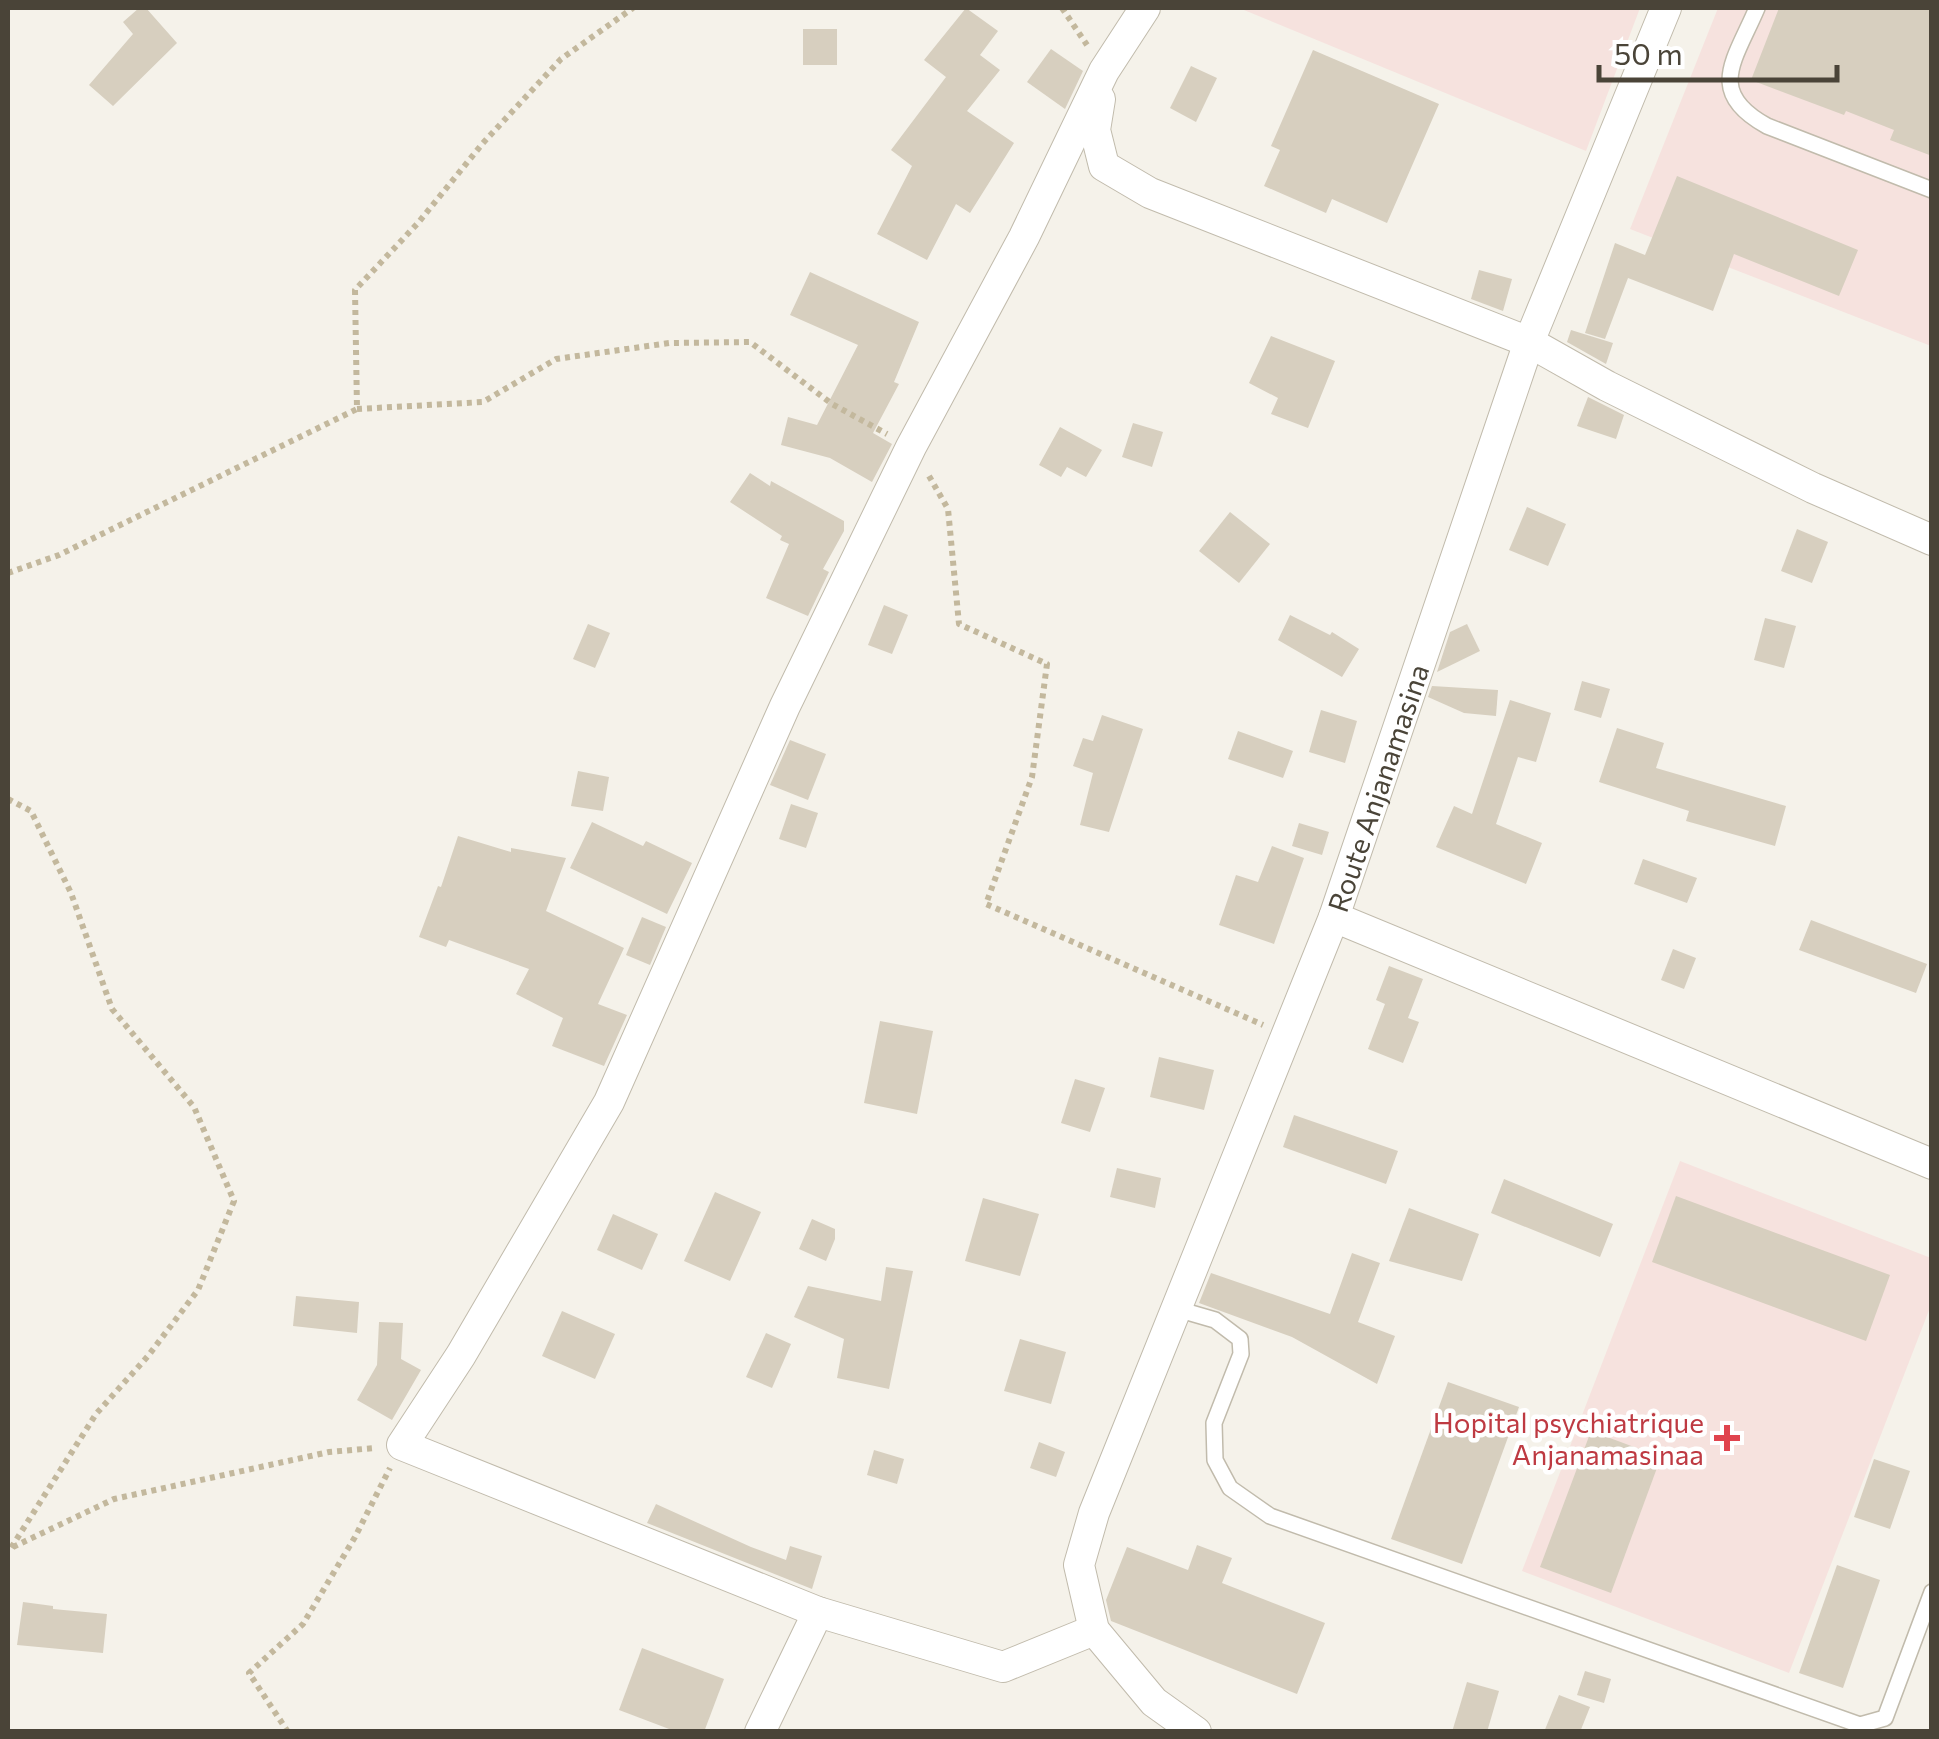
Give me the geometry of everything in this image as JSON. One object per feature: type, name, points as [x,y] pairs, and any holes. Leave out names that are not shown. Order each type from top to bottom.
[{"type":"street","points":[[1144,8],[1104,72],[1024,238],[911,447],[785,706],[609,1102],[460,1355],[402,1445],[818,1612],[1003,1668],[1094,1630],[1154,1702],[1196,1732]]},
{"type":"street","name":"Route Anjanamasina","points":[[1094,1630],[1079,1565],[1094,1513],[1334,917],[1529,342],[1666,8]]},
{"type":"street","points":[[1104,72],[1094,130],[1104,166],[1150,193],[1529,342],[1606,386],[1813,488],[1932,540]]},
{"type":"street","points":[[1334,917],[1932,1164]]},
{"type":"street","points":[[760,1732],[818,1612]]},
{"type":"lane","points":[[1757,8],[1732,68],[1730,94],[1743,112],[1767,126],[1932,190]]},
{"type":"lane","points":[[1177,1308],[1214,1320],[1240,1339],[1241,1354],[1214,1424],[1215,1460],[1230,1488],[1270,1516],[1860,1725],[1885,1718],[1932,1592]]},
{"type":"path","points":[[356,409],[355,290],[418,223],[483,142],[562,59],[633,8]]},
{"type":"path","points":[[1062,8],[1104,72]]},
{"type":"path","points":[[8,573],[59,555],[356,409],[483,402],[556,359],[669,344],[750,342],[832,404],[911,447],[948,509],[958,624],[1047,664],[1032,777],[986,904],[1287,1035]]},
{"type":"path","points":[[8,799],[31,812],[71,893],[112,1008],[194,1107],[234,1201],[198,1290],[148,1356],[96,1414],[9,1549]]},
{"type":"path","points":[[9,1549],[114,1499],[329,1452],[402,1445]]},
{"type":"path","points":[[288,1732],[249,1673],[303,1624],[355,1537],[402,1445]]},
{"type":"shaded area","points":[[1239,8],[1640,8],[1586,151]]},
{"type":"shaded area","points":[[1718,8],[1931,8],[1931,346],[1630,229]]},
{"type":"shaded area","name":"Hopital psychiatrique Anjanamasinaa","points":[[1680,1161],[1931,1258],[1931,1305],[1789,1673],[1522,1571]]},
{"type":"building","points":[[139,8],[146,8],[177,43],[113,106],[89,85],[133,34],[123,22]]},
{"type":"building","points":[[966,8],[998,31],[980,55],[1000,70],[967,111],[1014,143],[970,213],[956,204],[927,260],[877,234],[912,166],[891,150],[946,77],[924,60]]},
{"type":"building","points":[[1779,8],[1932,8],[1932,156],[1890,140],[1894,130],[1751,80]]},
{"type":"building","points":[[803,29],[837,29],[837,65],[803,65]]},
{"type":"building","points":[[1051,49],[1083,71],[1065,109],[1027,82]]},
{"type":"building","points":[[1313,50],[1439,104],[1387,223],[1332,199],[1326,213],[1264,186],[1280,150],[1271,146]]},
{"type":"building","points":[[1191,66],[1217,78],[1196,122],[1170,108]]},
{"type":"building","points":[[1677,176],[1858,250],[1839,296],[1734,254],[1713,311],[1628,278],[1605,339],[1585,333],[1615,243],[1645,255]]},
{"type":"building","points":[[1479,270],[1512,279],[1503,311],[1471,299]]},
{"type":"building","points":[[810,272],[919,322],[894,382],[899,384],[873,433],[892,444],[872,482],[830,458],[781,445],[788,417],[817,425],[858,345],[790,315]]},
{"type":"building","points":[[1571,330],[1613,343],[1606,364],[1567,342]]},
{"type":"building","points":[[1271,336],[1335,361],[1308,428],[1271,414],[1278,398],[1249,383]]},
{"type":"building","points":[[1588,397],[1624,415],[1616,439],[1577,426]]},
{"type":"building","points":[[1133,423],[1163,432],[1152,467],[1122,457]]},
{"type":"building","points":[[1060,427],[1102,450],[1086,477],[1067,467],[1061,477],[1039,465]]},
{"type":"building","points":[[750,473],[844,521],[844,531],[823,569],[829,572],[808,616],[766,598],[789,544],[730,502]]},
{"type":"building","points":[[1527,507],[1566,524],[1548,566],[1509,550]]},
{"type":"building","points":[[1230,512],[1270,544],[1239,583],[1199,551]]},
{"type":"building","points":[[1797,529],[1828,542],[1812,583],[1781,571]]},
{"type":"building","points":[[884,605],[908,615],[892,654],[868,645]]},
{"type":"building","points":[[1290,615],[1330,635],[1332,632],[1359,649],[1342,677],[1278,640]]},
{"type":"building","points":[[1765,618],[1796,626],[1784,668],[1754,660]]},
{"type":"building","points":[[588,624],[610,633],[595,668],[573,659]]},
{"type":"building","points":[[1467,624],[1480,651],[1437,672],[1450,632]]},
{"type":"building","points":[[1582,681],[1610,689],[1601,718],[1574,710]]},
{"type":"building","points":[[1432,686],[1498,690],[1496,716],[1464,713],[1428,697]]},
{"type":"building","points":[[1510,700],[1551,713],[1536,762],[1518,757],[1496,824],[1542,843],[1526,884],[1436,847],[1454,806],[1472,814]]},
{"type":"building","points":[[1321,710],[1357,721],[1345,763],[1309,752]]},
{"type":"building","points":[[1102,715],[1143,729],[1109,832],[1080,825],[1093,773],[1073,766],[1083,738],[1093,741]]},
{"type":"building","points":[[1617,728],[1664,743],[1656,768],[1786,806],[1775,846],[1686,821],[1689,811],[1599,782]]},
{"type":"building","points":[[1238,731],[1293,751],[1283,778],[1228,759]]},
{"type":"building","points":[[790,740],[826,754],[808,800],[770,785]]},
{"type":"building","points":[[578,771],[609,777],[603,811],[571,806]]},
{"type":"building","points":[[791,804],[818,813],[806,848],[779,839]]},
{"type":"building","points":[[592,822],[692,863],[667,914],[570,868]]},
{"type":"building","points":[[1299,823],[1329,832],[1322,855],[1292,846]]},
{"type":"building","points":[[458,836],[511,852],[511,848],[566,858],[546,911],[624,948],[598,1004],[627,1015],[604,1066],[552,1046],[563,1018],[516,994],[529,969],[449,940],[446,947],[419,937]]},
{"type":"building","points":[[1272,846],[1304,858],[1274,944],[1219,925],[1236,875],[1258,882]]},
{"type":"building","points":[[1643,859],[1697,878],[1687,903],[1634,884]]},
{"type":"building","points":[[642,917],[666,927],[650,965],[626,955]]},
{"type":"building","points":[[1811,920],[1927,964],[1916,993],[1799,950]]},
{"type":"building","points":[[1673,949],[1696,958],[1684,989],[1661,980]]},
{"type":"building","points":[[1389,966],[1423,979],[1408,1018],[1419,1022],[1403,1063],[1368,1049],[1385,1004],[1376,1000]]},
{"type":"building","points":[[880,1021],[933,1031],[917,1114],[864,1103]]},
{"type":"building","points":[[1159,1057],[1214,1070],[1204,1110],[1150,1097]]},
{"type":"building","points":[[1075,1079],[1105,1088],[1090,1132],[1061,1123]]},
{"type":"building","points":[[1294,1115],[1398,1151],[1386,1184],[1283,1147]]},
{"type":"building","points":[[1117,1168],[1161,1178],[1155,1208],[1110,1197]]},
{"type":"building","points":[[1504,1179],[1613,1224],[1600,1257],[1491,1213]]},
{"type":"building","points":[[715,1192],[761,1212],[730,1281],[684,1261]]},
{"type":"building","points":[[1676,1196],[1890,1275],[1866,1341],[1652,1262]]},
{"type":"building","points":[[983,1198],[1039,1214],[1020,1276],[965,1261]]},
{"type":"building","points":[[1409,1208],[1479,1234],[1462,1281],[1389,1261]]},
{"type":"building","points":[[613,1214],[658,1234],[642,1270],[597,1250]]},
{"type":"building","points":[[812,1219],[835,1229],[826,1261],[799,1249]]},
{"type":"building","points":[[1352,1253],[1380,1263],[1358,1322],[1395,1336],[1377,1384],[1292,1337],[1199,1303],[1211,1273],[1330,1314]]},
{"type":"building","points":[[886,1267],[913,1271],[889,1389],[837,1378],[844,1339],[794,1317],[808,1286],[881,1301]]},
{"type":"building","points":[[296,1296],[359,1302],[357,1333],[293,1326]]},
{"type":"building","points":[[562,1311],[615,1334],[595,1379],[542,1356]]},
{"type":"building","points":[[379,1322],[403,1323],[401,1359],[421,1370],[392,1420],[357,1400],[377,1365]]},
{"type":"building","points":[[766,1333],[791,1344],[772,1388],[746,1377]]},
{"type":"building","points":[[1020,1339],[1066,1352],[1051,1404],[1004,1391]]},
{"type":"building","points":[[1448,1382],[1519,1407],[1462,1564],[1391,1539]]},
{"type":"building","points":[[1591,1431],[1661,1457],[1611,1593],[1540,1567]]},
{"type":"building","points":[[1039,1442],[1065,1452],[1056,1477],[1030,1468]]},
{"type":"building","points":[[874,1450],[904,1459],[897,1484],[867,1475]]},
{"type":"building","points":[[1874,1459],[1910,1471],[1890,1529],[1854,1517]]},
{"type":"building","points":[[656,1504],[786,1560],[790,1546],[822,1556],[812,1589],[647,1523]]},
{"type":"building","points":[[1197,1545],[1232,1558],[1222,1583],[1325,1623],[1297,1694],[1111,1621],[1106,1600],[1127,1547],[1188,1570]]},
{"type":"building","points":[[1837,1565],[1880,1580],[1843,1688],[1799,1673]]},
{"type":"building","points":[[23,1602],[107,1614],[103,1653],[17,1645]]},
{"type":"building","points":[[642,1648],[724,1679],[704,1732],[677,1732],[619,1710]]},
{"type":"building","points":[[1585,1671],[1611,1679],[1604,1703],[1577,1695]]},
{"type":"building","points":[[1467,1682],[1499,1691],[1487,1732],[1452,1732]]},
{"type":"building","points":[[1559,1695],[1590,1707],[1580,1732],[1544,1732]]},
{"type":"place","name":"Hopital psychiatrique Anjanamasinaa","points":[[1727,1438]]}]
